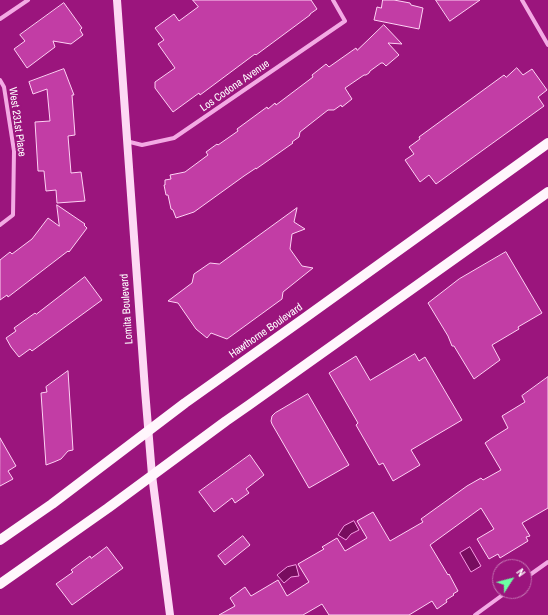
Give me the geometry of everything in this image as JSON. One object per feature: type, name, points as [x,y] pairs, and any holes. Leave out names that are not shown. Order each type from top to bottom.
[{"type":"main road","name":"Lomita Boulevard","points":[[117,0],[148,431],[152,475],[170,615]]},
{"type":"main road","name":"Hawthorne Boulevard","points":[[0,540],[52,504],[185,403],[548,143]]},
{"type":"main road","points":[[0,584],[548,192]]},
{"type":"street","points":[[0,20],[28,0]]},
{"type":"street","name":"Los Codona Avenue","points":[[126,141],[142,145],[174,138],[346,21],[333,0]]},
{"type":"street","points":[[522,0],[548,45]]},
{"type":"street","name":"West 231st Place","points":[[0,80],[4,87],[14,151],[14,215],[0,225]]},
{"type":"street","points":[[532,573],[548,562]]},
{"type":"street","points":[[475,615],[497,599]]},
{"type":"shaded area","points":[[354,521],[359,530],[351,534],[346,540],[338,535],[344,526]]},
{"type":"shaded area","points":[[470,547],[481,566],[471,572],[460,553]]},
{"type":"shaded area","points":[[296,565],[299,576],[291,577],[284,583],[277,575],[287,567]]},
{"type":"building","points":[[193,0],[311,0],[317,9],[256,55],[255,54],[200,95],[199,93],[173,112],[155,88],[155,82],[175,68],[158,44],[164,40],[155,28],[174,14],[179,21],[198,7]]},
{"type":"building","points":[[383,0],[394,0],[410,3],[411,5],[423,8],[419,29],[374,20],[377,7],[381,8]]},
{"type":"building","points":[[436,0],[480,0],[450,21]]},
{"type":"building","points":[[64,3],[82,28],[80,30],[83,35],[71,44],[53,41],[55,47],[27,68],[14,49],[25,41],[20,35]]},
{"type":"building","points":[[384,25],[402,44],[388,43],[399,55],[386,66],[381,63],[369,73],[345,88],[352,99],[342,107],[341,105],[334,110],[328,110],[300,132],[299,137],[292,142],[293,143],[194,212],[176,218],[173,210],[171,209],[164,185],[165,180],[171,179],[170,175],[185,172],[208,155],[206,152],[238,131],[237,129],[267,107],[268,109],[275,103],[276,105],[313,77],[312,75],[326,64],[329,67],[356,48],[357,50]]},
{"type":"building","points":[[517,68],[523,75],[532,69],[547,90],[538,97],[544,106],[436,184],[429,175],[420,182],[405,160],[414,154],[409,147],[420,139],[419,137],[504,75],[506,77]]},
{"type":"building","points":[[64,69],[74,95],[72,95],[75,135],[68,136],[71,173],[81,172],[85,201],[57,203],[56,190],[46,191],[44,171],[38,171],[35,122],[50,121],[47,89],[33,94],[29,82]]},
{"type":"building","points":[[57,205],[85,224],[84,225],[87,228],[69,252],[68,251],[8,297],[7,295],[0,300],[0,260],[10,252],[12,254],[32,239],[48,218],[59,226]]},
{"type":"building","points":[[297,208],[294,222],[305,229],[292,234],[290,249],[302,266],[313,268],[283,292],[282,299],[227,339],[211,333],[207,338],[196,329],[178,303],[168,301],[192,283],[194,274],[210,263],[219,264]]},
{"type":"building","points":[[506,252],[542,313],[492,345],[500,360],[474,379],[454,346],[452,346],[448,336],[428,303],[459,279]]},
{"type":"building","points":[[85,277],[102,300],[32,351],[30,349],[19,357],[6,338],[16,331],[14,328],[35,313],[36,314]]},
{"type":"building","points":[[415,354],[419,361],[425,357],[462,420],[411,450],[420,465],[393,481],[383,463],[379,465],[356,425],[358,423],[329,373],[356,356],[370,380]]},
{"type":"building","points":[[68,371],[73,450],[68,451],[61,459],[46,465],[41,393],[47,392],[46,387]]},
{"type":"building","points":[[548,377],[548,508],[522,523],[530,536],[526,537],[528,541],[500,558],[498,554],[489,559],[477,539],[494,529],[481,508],[430,545],[458,591],[446,600],[447,602],[437,609],[432,601],[409,615],[329,615],[322,604],[303,615],[219,615],[235,606],[230,598],[245,587],[251,596],[278,580],[287,596],[309,582],[298,564],[324,549],[322,547],[337,538],[345,551],[367,538],[357,521],[373,512],[390,541],[423,522],[421,519],[467,486],[481,478],[483,480],[501,470],[485,443],[508,428],[502,416],[525,402],[522,396]]},
{"type":"building","points":[[308,394],[349,465],[309,488],[271,421],[272,416],[275,413]]},
{"type":"building","points":[[0,438],[16,466],[8,471],[13,479],[0,486]]},
{"type":"building","points":[[250,455],[264,475],[246,489],[249,493],[235,503],[232,498],[214,512],[199,492]]},
{"type":"building","points":[[243,536],[250,545],[225,565],[218,556]]},
{"type":"building","points":[[107,547],[123,568],[72,605],[56,584],[73,572],[71,570],[90,556],[91,558]]}]
